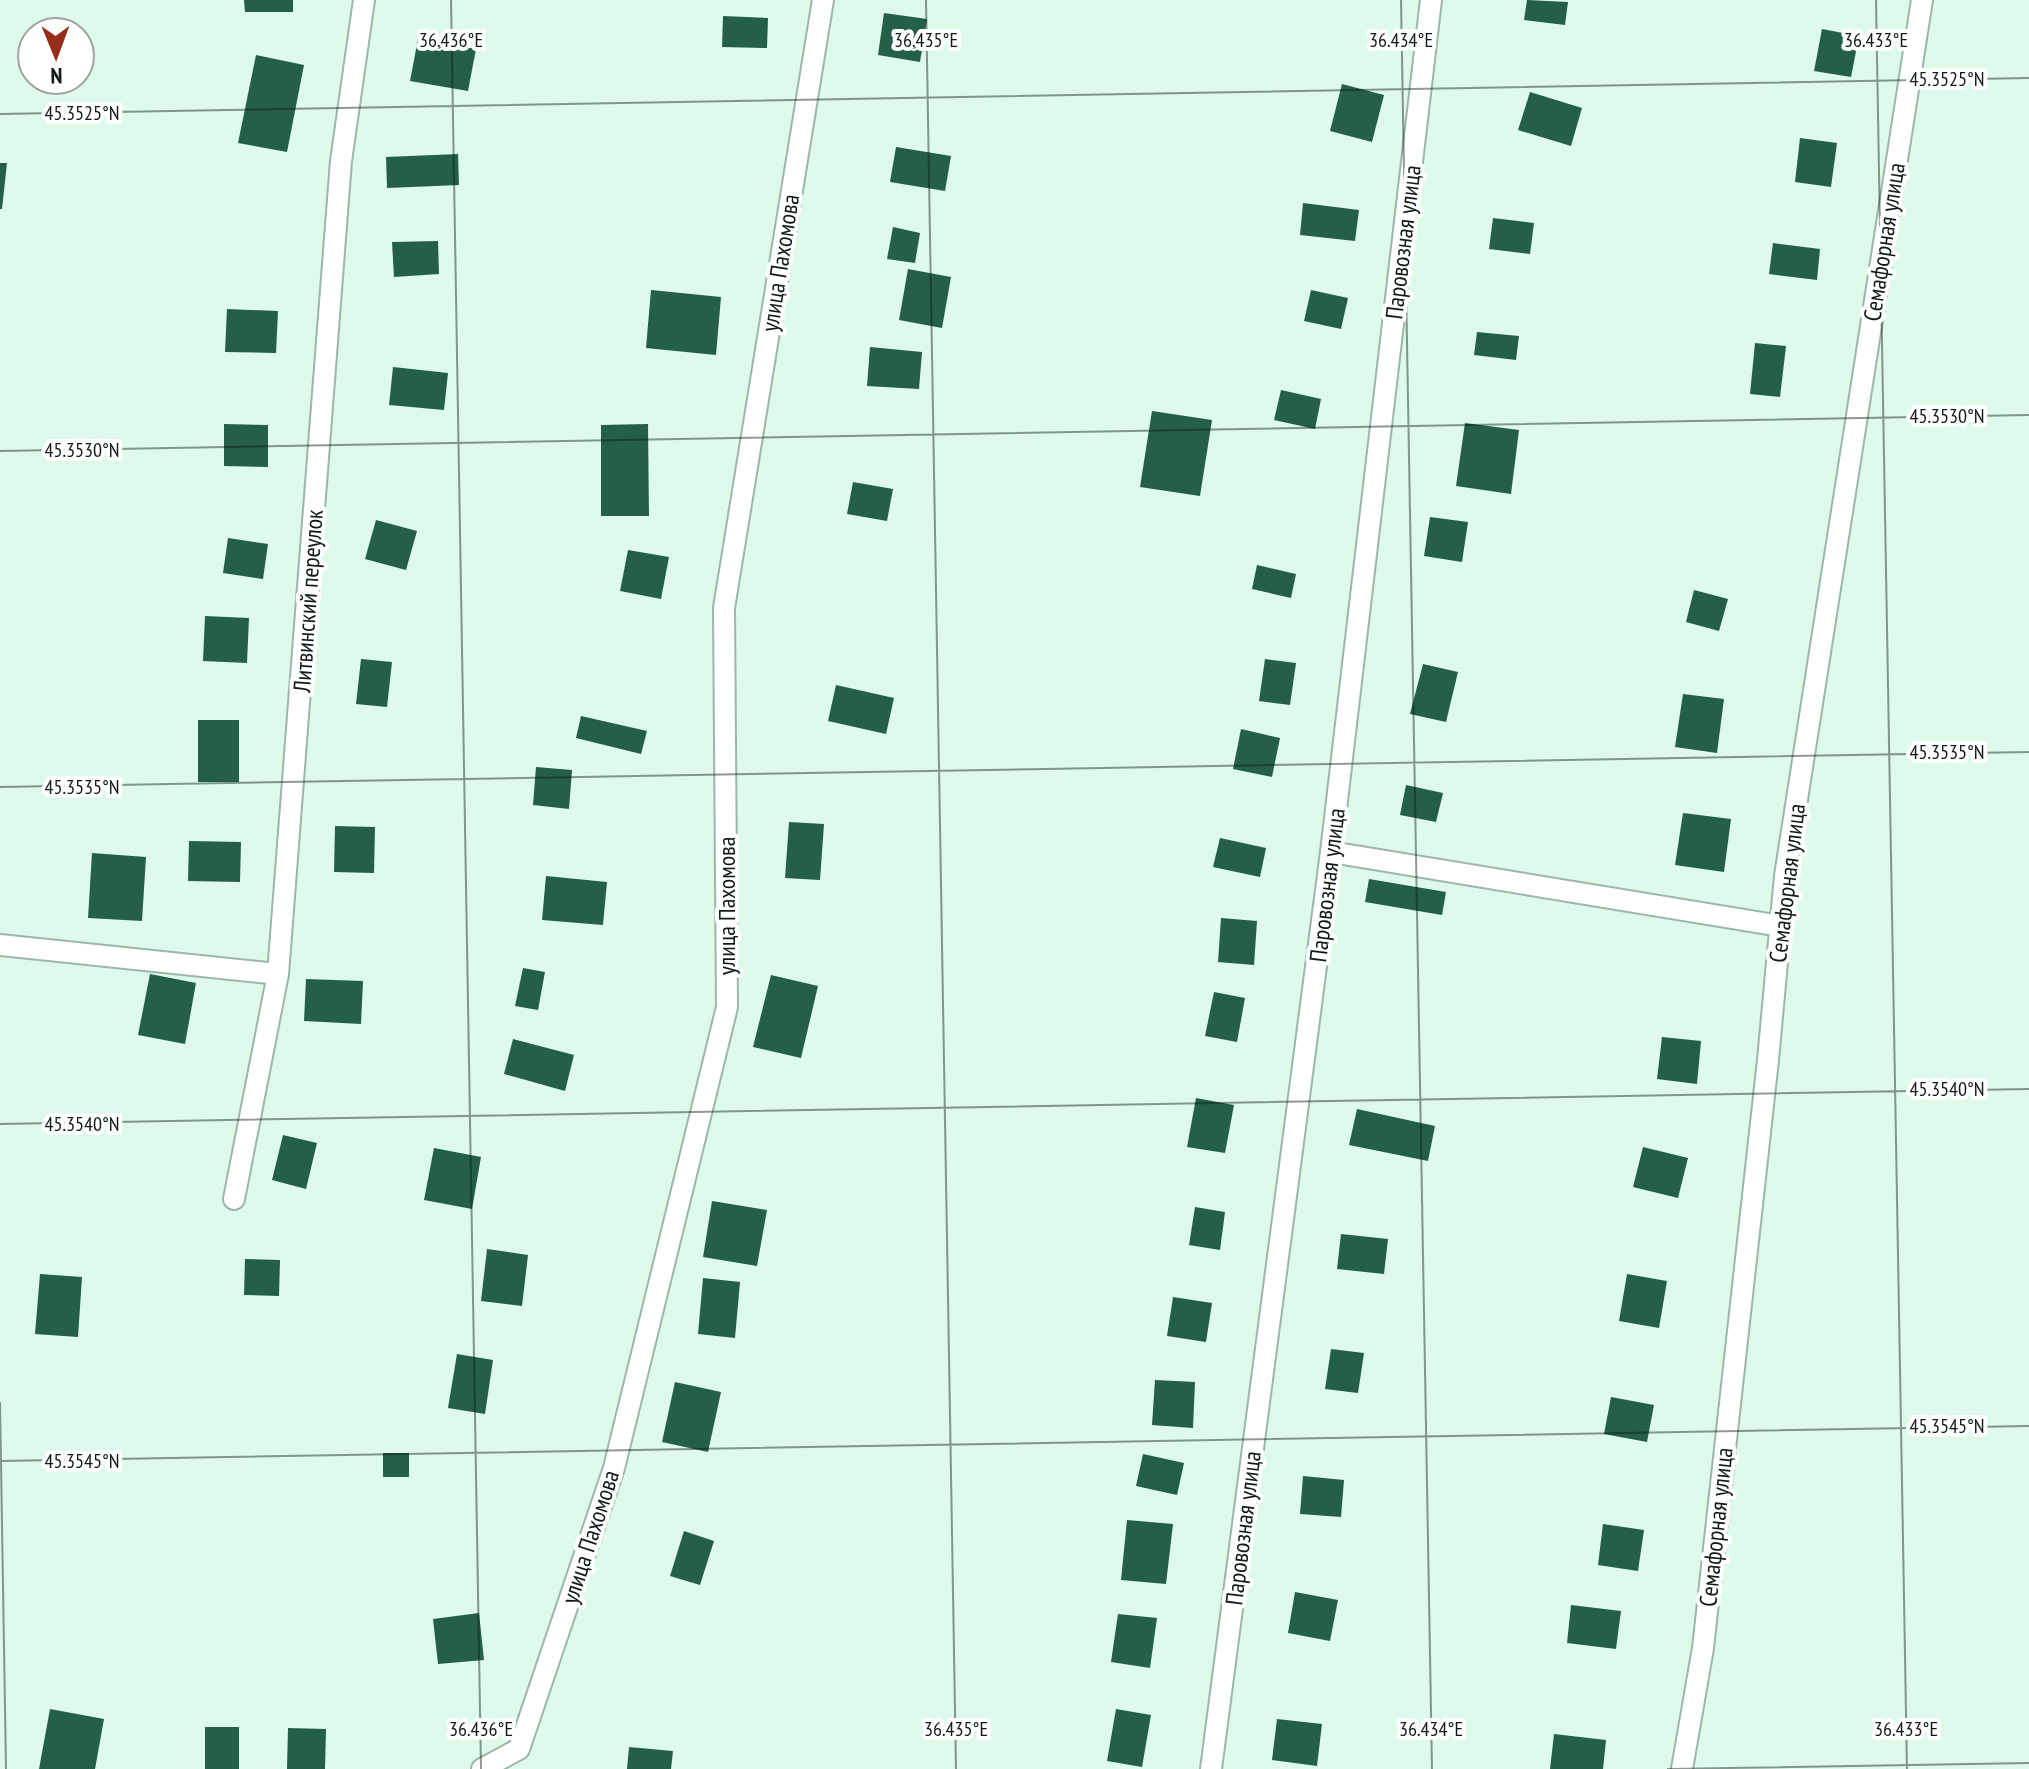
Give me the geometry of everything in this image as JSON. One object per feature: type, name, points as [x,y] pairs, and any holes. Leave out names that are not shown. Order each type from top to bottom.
[{"type":"lane","name":"Литвинский переулок","points":[[234,1199],[278,974],[341,161],[364,0]]},
{"type":"lane","name":"улица Пахомова","points":[[482,1769],[519,1749],[614,1468],[727,1007],[724,608],[823,0]]},
{"type":"lane","name":"Паровозная улица","points":[[1211,1769],[1331,852],[1431,0]]},
{"type":"lane","name":"Семафорная улица","points":[[1682,1769],[1703,1648],[1767,1076],[1785,876],[1922,0]]},
{"type":"lane","points":[[1331,852],[1780,926]]},
{"type":"lane","points":[[0,945],[278,974]]},
{"type":"building","points":[[244,0],[293,0],[293,12],[245,12]]},
{"type":"building","points":[[1527,0],[1568,2],[1565,25],[1524,20]]},
{"type":"building","points":[[884,13],[927,19],[920,62],[878,55]]},
{"type":"building","points":[[723,16],[768,18],[767,48],[722,47]]},
{"type":"building","points":[[1822,29],[1859,36],[1851,77],[1814,71]]},
{"type":"building","points":[[418,39],[476,49],[468,91],[410,81]]},
{"type":"building","points":[[256,55],[304,65],[287,152],[238,143]]},
{"type":"building","points":[[1342,84],[1384,95],[1372,142],[1330,131]]},
{"type":"building","points":[[1530,92],[1582,108],[1571,146],[1518,130]]},
{"type":"building","points":[[1800,138],[1837,143],[1831,187],[1795,182]]},
{"type":"building","points":[[896,147],[951,156],[945,191],[890,182]]},
{"type":"building","points":[[458,154],[459,185],[387,188],[386,157]]},
{"type":"building","points":[[0,163],[7,163],[2,209],[0,209]]},
{"type":"building","points":[[1303,203],[1359,210],[1355,241],[1300,235]]},
{"type":"building","points":[[1493,218],[1534,223],[1530,254],[1489,249]]},
{"type":"building","points":[[893,227],[920,233],[915,263],[887,259]]},
{"type":"building","points":[[438,241],[439,274],[394,277],[392,242]]},
{"type":"building","points":[[1773,243],[1820,249],[1817,280],[1769,274]]},
{"type":"building","points":[[908,269],[951,277],[942,328],[899,320]]},
{"type":"building","points":[[651,290],[721,297],[716,355],[646,348]]},
{"type":"building","points":[[1311,290],[1348,298],[1341,329],[1304,321]]},
{"type":"building","points":[[227,309],[278,311],[276,353],[225,352]]},
{"type":"building","points":[[1477,332],[1519,336],[1516,360],[1474,355]]},
{"type":"building","points":[[1755,343],[1786,346],[1780,397],[1750,394]]},
{"type":"building","points":[[870,347],[922,352],[919,389],[867,386]]},
{"type":"building","points":[[393,367],[448,373],[444,410],[389,405]]},
{"type":"building","points":[[1281,390],[1321,399],[1315,429],[1274,420]]},
{"type":"building","points":[[1152,411],[1212,420],[1200,496],[1140,487]]},
{"type":"building","points":[[1465,423],[1519,430],[1511,494],[1456,486]]},
{"type":"building","points":[[224,424],[268,425],[268,467],[224,466]]},
{"type":"building","points":[[648,424],[649,516],[601,516],[601,425]]},
{"type":"building","points":[[853,482],[893,489],[887,521],[847,514]]},
{"type":"building","points":[[1430,517],[1468,522],[1462,562],[1424,556]]},
{"type":"building","points":[[376,520],[417,531],[406,570],[365,559]]},
{"type":"building","points":[[228,538],[268,544],[263,579],[223,573]]},
{"type":"building","points":[[628,550],[669,557],[661,599],[620,591]]},
{"type":"building","points":[[1257,565],[1296,574],[1291,598],[1252,589]]},
{"type":"building","points":[[1694,590],[1728,599],[1719,631],[1686,622]]},
{"type":"building","points":[[205,616],[249,618],[247,663],[203,661]]},
{"type":"building","points":[[361,659],[392,662],[387,707],[356,704]]},
{"type":"building","points":[[1265,659],[1296,663],[1290,705],[1259,701]]},
{"type":"building","points":[[1423,664],[1458,672],[1446,722],[1410,714]]},
{"type":"building","points":[[836,685],[894,698],[886,734],[828,721]]},
{"type":"building","points":[[1683,694],[1724,699],[1717,753],[1675,747]]},
{"type":"building","points":[[581,716],[647,731],[641,754],[576,738]]},
{"type":"building","points":[[198,720],[239,720],[239,782],[198,782]]},
{"type":"building","points":[[1241,729],[1280,738],[1272,777],[1233,769]]},
{"type":"building","points":[[536,767],[572,770],[569,809],[533,805]]},
{"type":"building","points":[[1406,785],[1443,793],[1436,822],[1400,815]]},
{"type":"building","points":[[1683,813],[1731,819],[1724,872],[1675,865]]},
{"type":"building","points":[[789,822],[824,824],[820,880],[785,878]]},
{"type":"building","points":[[335,826],[375,827],[374,873],[334,872]]},
{"type":"building","points":[[1220,838],[1266,848],[1260,877],[1213,867]]},
{"type":"building","points":[[189,841],[241,842],[240,882],[188,881]]},
{"type":"building","points":[[92,853],[146,857],[142,921],[88,918]]},
{"type":"building","points":[[546,876],[607,882],[603,925],[542,920]]},
{"type":"building","points":[[1369,879],[1446,892],[1442,915],[1365,902]]},
{"type":"building","points":[[1221,918],[1257,921],[1254,965],[1218,962]]},
{"type":"building","points":[[523,968],[545,972],[538,1010],[515,1006]]},
{"type":"building","points":[[150,974],[196,983],[185,1044],[138,1035]]},
{"type":"building","points":[[771,975],[818,986],[801,1058],[753,1047]]},
{"type":"building","points":[[306,979],[363,981],[361,1024],[304,1021]]},
{"type":"building","points":[[1214,992],[1245,998],[1237,1042],[1205,1036]]},
{"type":"building","points":[[1662,1037],[1701,1041],[1697,1084],[1657,1079]]},
{"type":"building","points":[[513,1039],[574,1055],[565,1091],[504,1074]]},
{"type":"building","points":[[1196,1098],[1234,1105],[1225,1153],[1187,1147]]},
{"type":"building","points":[[1357,1109],[1435,1126],[1428,1161],[1349,1145]]},
{"type":"building","points":[[283,1135],[317,1143],[306,1189],[272,1180]]},
{"type":"building","points":[[1643,1147],[1688,1158],[1678,1198],[1633,1187]]},
{"type":"building","points":[[434,1148],[481,1157],[472,1209],[424,1200]]},
{"type":"building","points":[[712,1201],[767,1210],[757,1266],[703,1257]]},
{"type":"building","points":[[1195,1207],[1225,1212],[1220,1250],[1189,1245]]},
{"type":"building","points":[[1341,1234],[1388,1239],[1384,1274],[1337,1269]]},
{"type":"building","points":[[487,1249],[528,1255],[522,1306],[481,1301]]},
{"type":"building","points":[[245,1259],[280,1260],[279,1296],[244,1295]]},
{"type":"building","points":[[40,1274],[82,1277],[78,1337],[35,1334]]},
{"type":"building","points":[[1627,1274],[1667,1281],[1659,1328],[1619,1321]]},
{"type":"building","points":[[703,1278],[740,1282],[735,1338],[698,1334]]},
{"type":"building","points":[[1173,1297],[1212,1303],[1206,1342],[1167,1336]]},
{"type":"building","points":[[1331,1349],[1364,1353],[1358,1393],[1325,1389]]},
{"type":"building","points":[[457,1354],[493,1360],[485,1414],[448,1408]]},
{"type":"building","points":[[1155,1380],[1195,1382],[1193,1428],[1152,1425]]},
{"type":"building","points":[[675,1382],[721,1392],[708,1452],[662,1442]]},
{"type":"building","points":[[1611,1397],[1654,1405],[1647,1442],[1604,1434]]},
{"type":"building","points":[[383,1453],[409,1453],[409,1477],[383,1477]]},
{"type":"building","points":[[1143,1454],[1184,1463],[1177,1495],[1136,1486]]},
{"type":"building","points":[[1303,1476],[1344,1480],[1341,1517],[1300,1514]]},
{"type":"building","points":[[1127,1520],[1173,1524],[1166,1584],[1121,1580]]},
{"type":"building","points":[[1603,1524],[1644,1530],[1638,1571],[1598,1565]]},
{"type":"building","points":[[684,1531],[714,1541],[700,1585],[670,1576]]},
{"type":"building","points":[[1295,1592],[1338,1600],[1330,1641],[1288,1633]]},
{"type":"building","points":[[1571,1605],[1621,1611],[1616,1649],[1567,1643]]},
{"type":"building","points":[[479,1613],[484,1660],[438,1664],[433,1619]]},
{"type":"building","points":[[1118,1614],[1157,1618],[1150,1668],[1111,1662]]},
{"type":"building","points":[[50,1709],[104,1719],[95,1769],[39,1769]]},
{"type":"building","points":[[1116,1709],[1151,1715],[1142,1767],[1107,1761]]},
{"type":"building","points":[[1277,1719],[1322,1724],[1317,1766],[1272,1760]]},
{"type":"building","points":[[205,1727],[239,1727],[239,1769],[205,1769]]},
{"type":"building","points":[[288,1728],[326,1729],[325,1769],[287,1769]]},
{"type":"building","points":[[1554,1734],[1606,1740],[1603,1769],[1550,1769]]},
{"type":"building","points":[[629,1747],[673,1751],[671,1769],[627,1769]]}]
